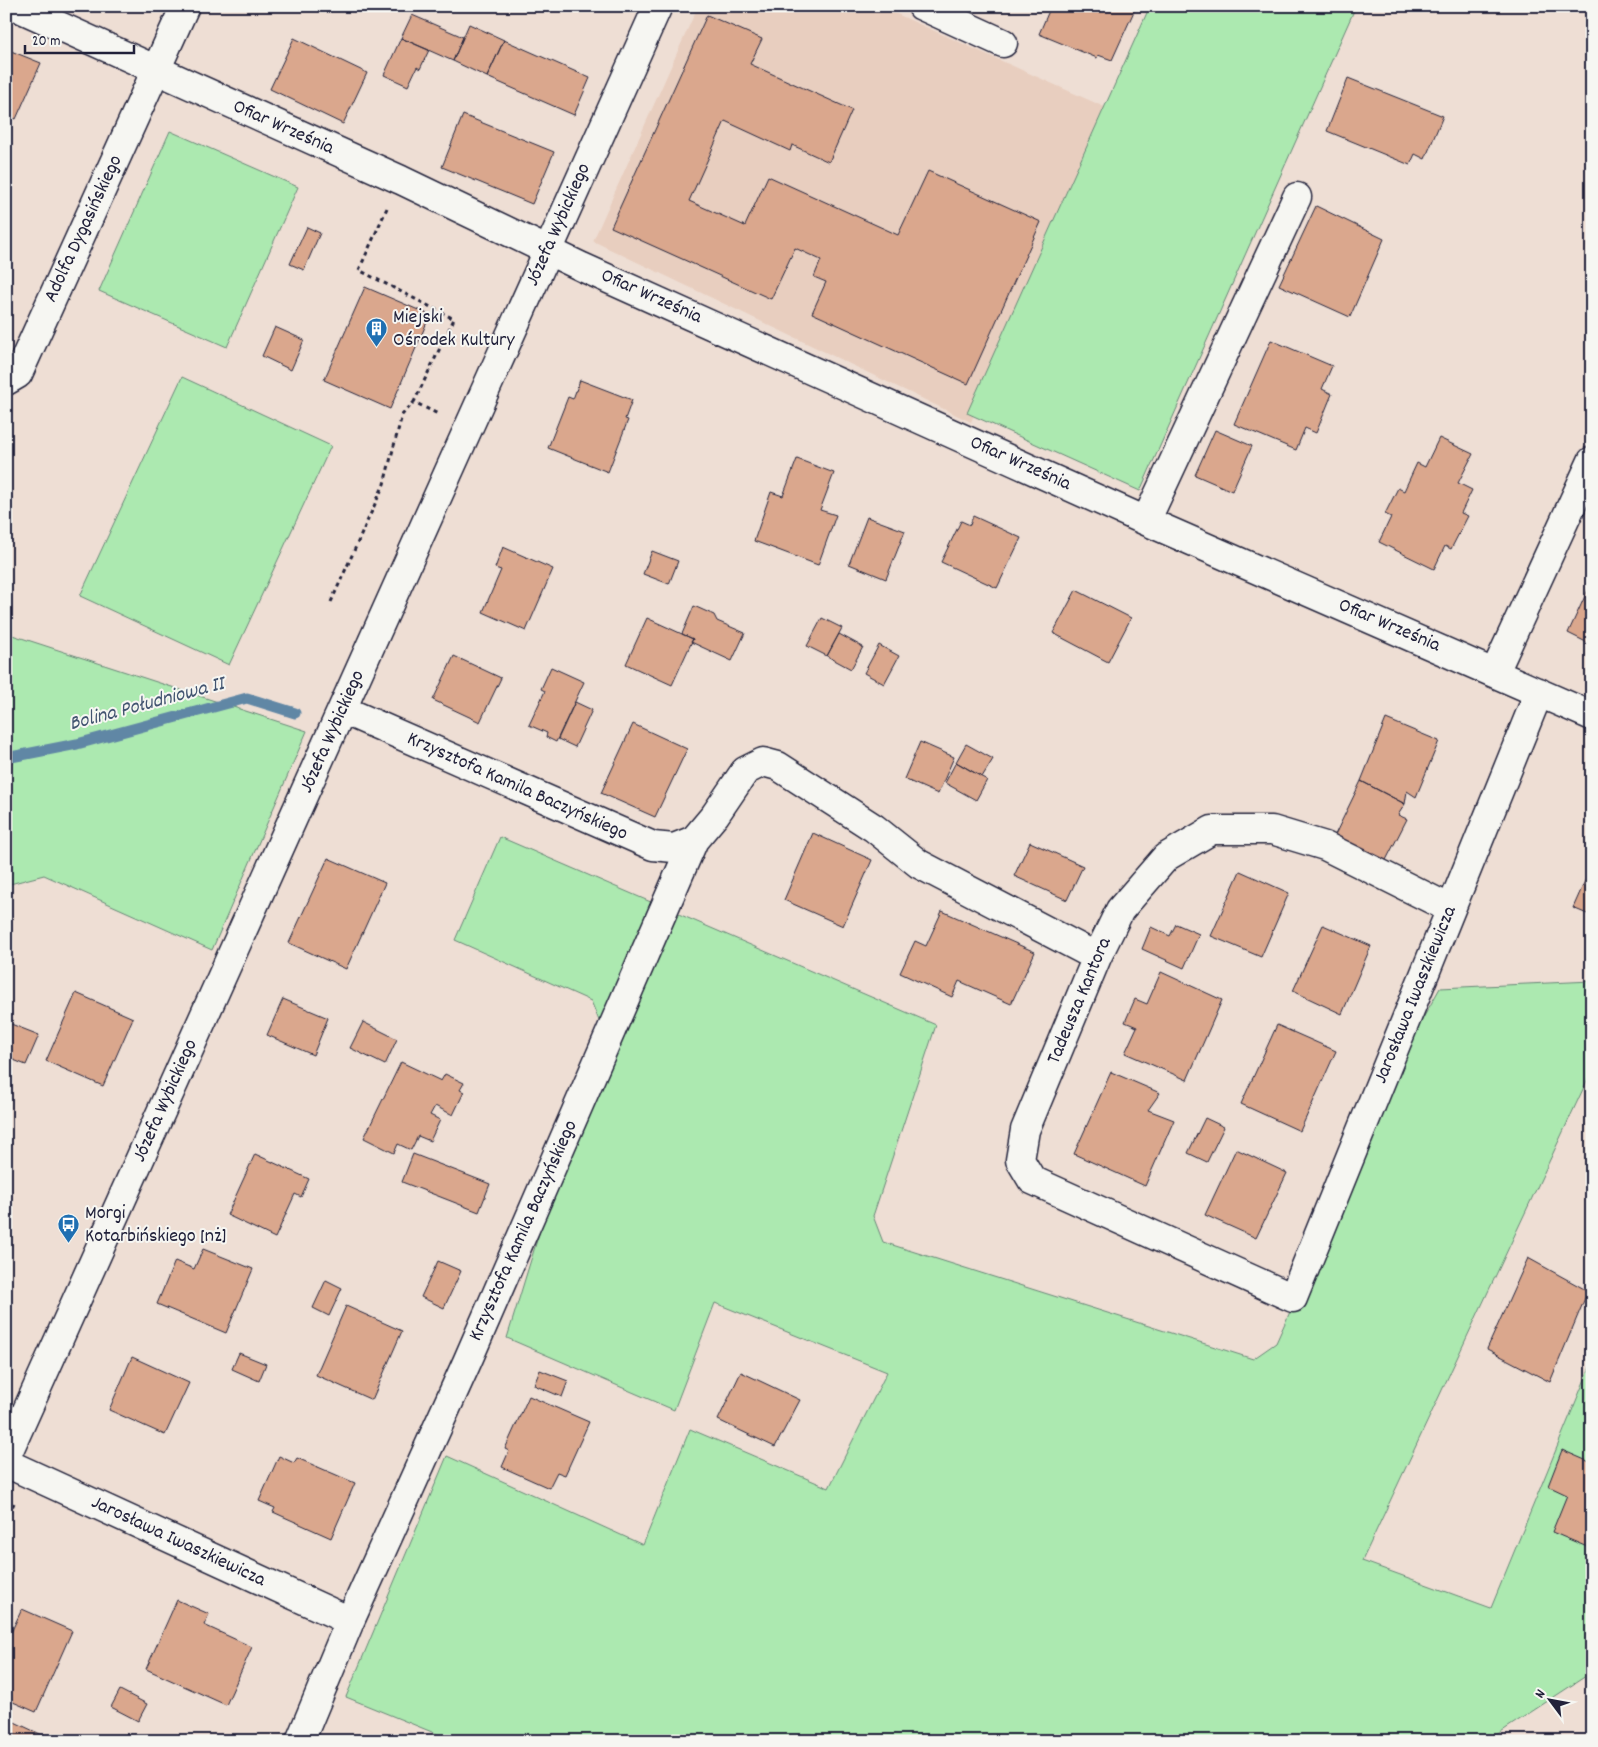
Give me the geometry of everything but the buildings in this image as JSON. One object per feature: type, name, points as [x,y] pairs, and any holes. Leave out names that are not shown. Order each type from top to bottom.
[{"type":"street","name":"Ofiar Września","points":[[15,6],[1146,521],[1592,716]]},
{"type":"street","points":[[156,71],[185,6]]},
{"type":"street","name":"Józefa Wybickiego","points":[[6,1457],[658,6]]},
{"type":"street","points":[[922,6],[1004,42]]},
{"type":"street","name":"Adolfa Dygasińskiego","points":[[6,381],[18,374],[156,71]]},
{"type":"street","points":[[1146,521],[1297,197]]},
{"type":"street","points":[[1495,672],[1592,461]]},
{"type":"street","name":"Jarosława Iwaszkiewicza","points":[[1293,1298],[1539,692]]},
{"type":"street","name":"Krzysztofa Kamila Baczyńskiego","points":[[343,710],[653,846],[674,848],[694,840]]},
{"type":"street","name":"Krzysztofa Kamila Baczyńskiego","points":[[300,1741],[350,1621],[467,1362],[694,840],[715,815],[745,771],[763,762],[778,766],[874,828],[919,864],[1097,957]]},
{"type":"street","name":"Tadeusza Kantora","points":[[1293,1298],[1032,1180],[1020,1160],[1025,1130],[1097,957],[1120,910],[1166,857],[1212,830],[1272,830],[1325,846],[1451,909]]},
{"type":"street","name":"Jarosława Iwaszkiewicza","points":[[6,1463],[350,1621]]},
{"type":"path","points":[[331,602],[384,484],[402,415],[414,402],[454,319],[359,270],[400,180]]},
{"type":"path","points":[[414,402],[468,429]]},
{"type":"shaded area","points":[[698,6],[879,6],[1109,109],[971,422],[593,241]]},
{"type":"green space","points":[[1150,6],[1356,6],[1140,491],[967,413]]},
{"type":"green space","points":[[170,131],[298,187],[227,347],[99,291]]},
{"type":"green space","points":[[182,377],[331,446],[229,665],[80,596]]},
{"type":"green space","points":[[6,633],[307,731],[212,950],[44,875],[6,885]]},
{"type":"green space","points":[[500,837],[936,1025],[873,1216],[883,1242],[1253,1359],[1276,1343],[1418,1027],[1440,988],[1592,981],[1592,1070],[1362,1561],[1491,1608],[1592,1362],[1592,1672],[1487,1741],[454,1741],[346,1697],[447,1456],[643,1545],[690,1429],[829,1488],[887,1372],[715,1303],[674,1410],[507,1338],[602,1028],[591,1001],[455,940]]},
{"type":"waterway","name":"Bolina Południowa II","points":[[6,758],[77,744],[247,698],[295,713]]},
{"type":"place","name":"Miejski Ośrodek Kultury","points":[[377,348]]},
{"type":"place","name":"Morgi Kotarbińskiego [nż]","points":[[69,1244]]}]
